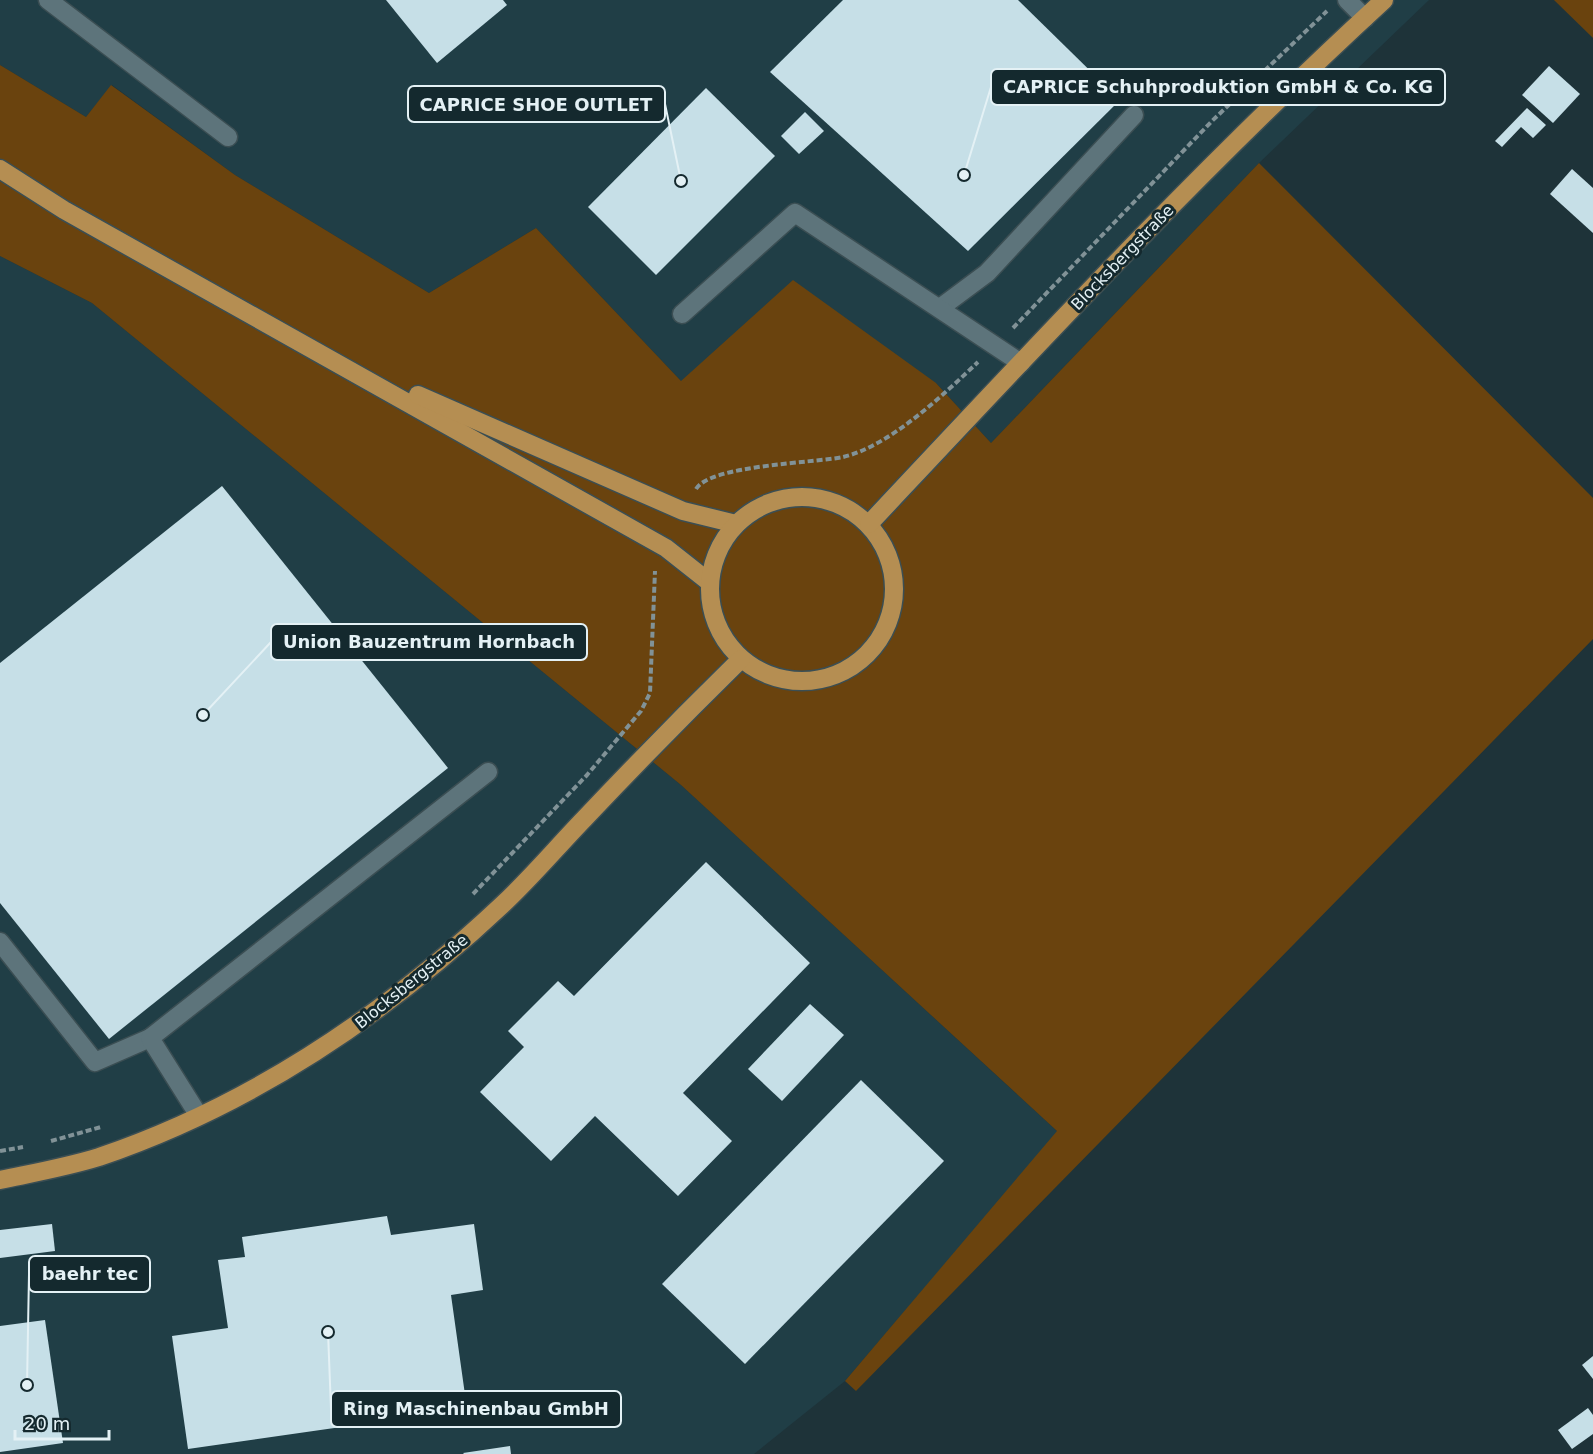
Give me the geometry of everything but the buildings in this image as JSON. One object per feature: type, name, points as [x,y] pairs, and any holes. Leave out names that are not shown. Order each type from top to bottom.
[{"type":"main road","name":"Blocksbergstraße","points":[[869,524],[1143,234],[1261,115],[1384,0]]},
{"type":"main road","points":[[0,169],[64,210],[666,548],[710,582]]},
{"type":"main road","points":[[331,358],[683,511],[735,524]]},
{"type":"main road","points":[[802,496],[827,499],[850,509],[869,524],[887,550],[895,580],[893,612],[880,640],[873,648],[858,663],[830,677],[799,682],[768,676],[741,659],[723,637],[711,610],[710,582],[717,551],[735,524],[755,509],[778,499],[802,496]]},
{"type":"main road","name":"Blocksbergstraße","points":[[0,1180],[98,1157],[199,1116],[239,1098],[345,1035],[396,996],[502,905],[684,713],[741,659]]},
{"type":"lane","points":[[48,0],[228,137]]},
{"type":"lane","points":[[1347,0],[1365,18]]},
{"type":"lane","points":[[940,308],[987,273],[1134,115]]},
{"type":"lane","points":[[682,314],[795,213],[1021,363]]},
{"type":"lane","points":[[0,942],[95,1062],[150,1038],[488,772]]},
{"type":"lane","points":[[150,1038],[199,1116]]},
{"type":"path","points":[[683,511],[698,485],[713,477],[733,471],[843,457],[864,450],[923,413],[996,346],[1212,121],[1330,8]]},
{"type":"path","points":[[467,900],[587,775],[641,711],[650,693],[654,573],[666,548]]},
{"type":"path","points":[[45,1143],[108,1125]]},
{"type":"path","points":[[0,1151],[33,1145]]},
{"type":"shaded area","points":[[0,0],[1429,0],[1259,163],[991,443],[936,383],[681,381],[536,228],[429,293],[235,175],[112,85],[86,117],[0,65]]},
{"type":"shaded area","points":[[1554,0],[1593,0],[1593,38]]},
{"type":"shaded area","points":[[0,65],[86,117],[111,85],[235,175],[429,293],[536,228],[681,381],[793,280],[936,383],[991,443],[1259,163],[1593,498],[1593,639],[856,1391],[845,1381],[1057,1131],[681,785],[92,303],[0,256]]},
{"type":"shaded area","points":[[0,256],[92,303],[681,785],[1058,1132],[845,1381],[754,1454],[0,1454]]},
{"type":"place","name":"CAPRICE Schuhproduktion GmbH & Co. KG","points":[[964,175]]},
{"type":"place","name":"CAPRICE SHOE OUTLET","points":[[681,181]]},
{"type":"place","name":"Union Bauzentrum Hornbach","points":[[203,715]]},
{"type":"place","name":"Ring Maschinenbau GmbH","points":[[328,1332]]},
{"type":"place","name":"baehr tec","points":[[27,1385]]}]
